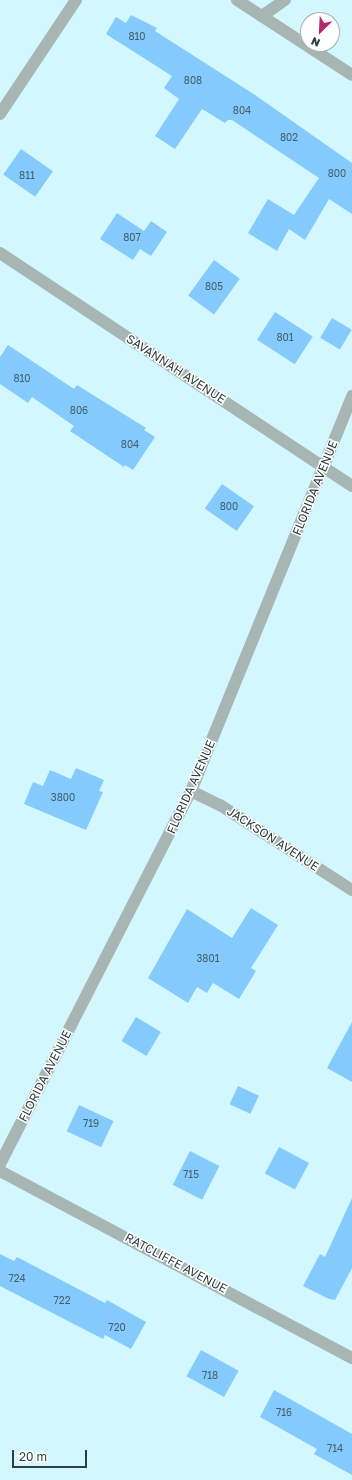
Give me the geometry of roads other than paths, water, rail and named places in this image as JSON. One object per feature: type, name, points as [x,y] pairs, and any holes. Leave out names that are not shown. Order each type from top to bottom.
[{"type":"street","points":[[0,114],[76,0]]},
{"type":"street","points":[[237,0],[352,75]]},
{"type":"street","points":[[262,16],[285,0]]},
{"type":"street","name":"SAVANNAH AVENUE","points":[[0,252],[352,486]]},
{"type":"street","name":"FLORIDA AVENUE","points":[[0,1164],[191,791],[352,396]]},
{"type":"street","name":"JACKSON AVENUE","points":[[191,791],[220,805],[352,890]]},
{"type":"street","name":"RATCLIFFE AVENUE","points":[[0,1171],[352,1358]]}]
